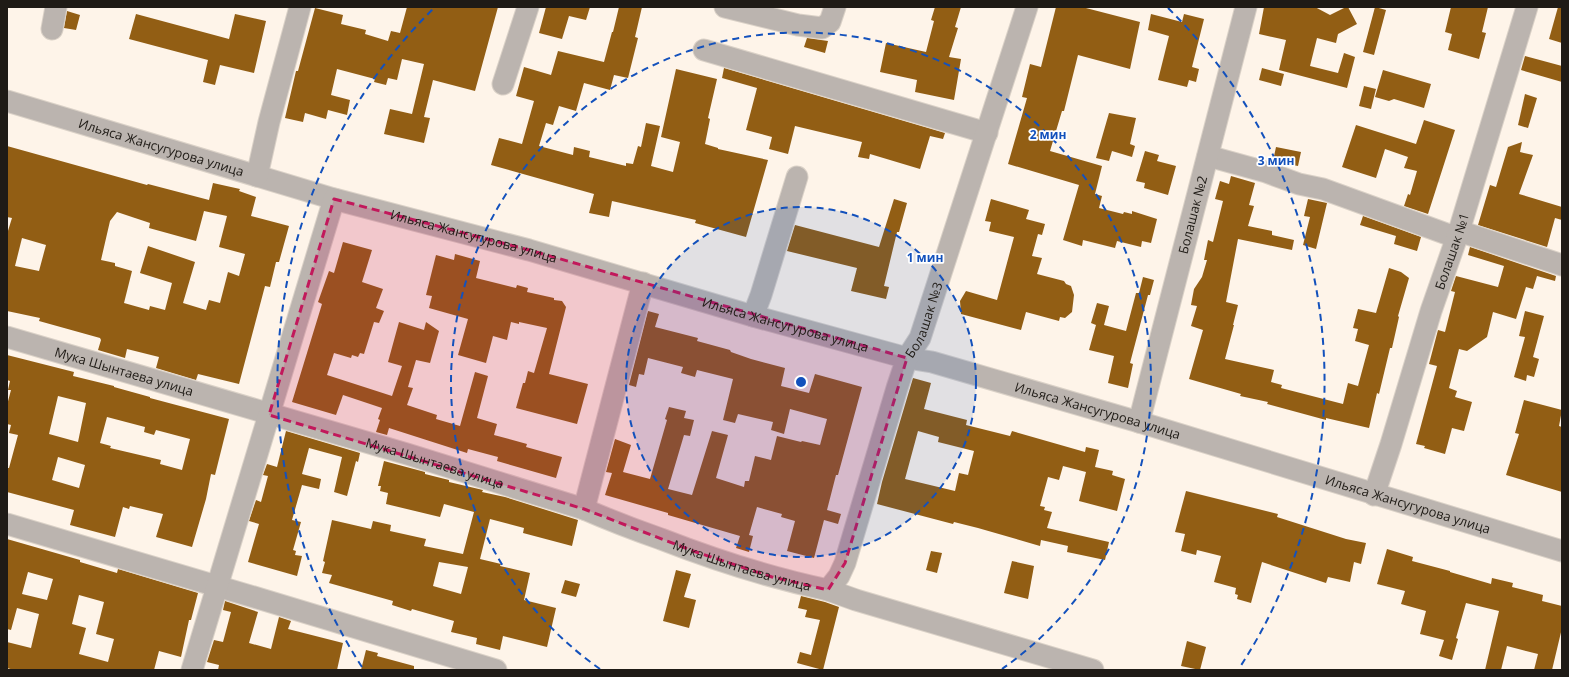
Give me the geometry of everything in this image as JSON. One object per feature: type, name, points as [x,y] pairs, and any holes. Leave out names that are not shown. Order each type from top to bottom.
[{"type":"street","points":[[52,30],[56,7]]},
{"type":"street","points":[[257,176],[269,122],[300,7]]},
{"type":"street","points":[[503,84],[528,7]]},
{"type":"street","points":[[725,7],[798,25],[822,28],[830,22],[835,7]]},
{"type":"street","name":"Болашак №3","points":[[845,563],[869,479],[907,358],[920,338],[987,133],[1026,7]]},
{"type":"street","name":"Болашак №2","points":[[1139,422],[1246,7]]},
{"type":"street","name":"Болашак №1","points":[[1374,495],[1527,7]]},
{"type":"street","points":[[704,50],[987,133]]},
{"type":"street","name":"Ильяса Жансугурова улица","points":[[7,101],[334,199],[529,250],[753,316],[907,358],[932,362],[1139,422],[1374,495],[1562,551]]},
{"type":"street","points":[[1208,156],[1266,172],[1299,184],[1323,190],[1457,234],[1562,265]]},
{"type":"street","points":[[753,316],[761,295],[797,177]]},
{"type":"street","points":[[192,670],[334,199]]},
{"type":"street","points":[[584,509],[643,283]]},
{"type":"street","name":"Мука Шынтаева улица","points":[[7,337],[407,454],[584,509],[693,551],[772,577],[828,590],[839,576],[845,563]]},
{"type":"street","points":[[7,524],[496,670]]},
{"type":"street","points":[[828,590],[856,600],[1093,670]]},
{"type":"highlighted area","points":[[334,199],[529,250],[907,358],[845,563],[828,590],[772,577],[693,551],[584,509],[269,415]]},
{"type":"building","points":[[407,7],[498,7],[475,91],[433,80],[424,117],[430,118],[424,143],[384,134],[390,109],[412,114],[424,64],[402,59],[397,80],[388,78],[386,85],[374,82],[375,79],[337,69],[331,95],[350,100],[347,115],[328,110],[326,119],[305,113],[303,122],[285,118],[296,71],[298,71],[315,8],[343,15],[341,24],[366,30],[365,34],[388,41],[391,31],[400,33]]},
{"type":"building","points":[[546,7],[590,7],[586,20],[569,16],[562,39],[539,33]]},
{"type":"building","points":[[619,7],[642,7],[635,37],[638,38],[628,78],[614,75],[610,90],[584,83],[576,111],[559,106],[553,125],[546,123],[539,146],[573,155],[574,147],[590,151],[589,157],[626,166],[626,163],[633,164],[638,146],[641,147],[646,123],[660,126],[651,166],[673,172],[680,142],[661,137],[676,69],[717,79],[708,118],[710,119],[705,144],[718,149],[768,160],[746,237],[695,223],[696,220],[612,201],[609,217],[589,213],[594,194],[491,165],[499,138],[522,144],[534,101],[516,96],[524,67],[551,75],[558,51],[604,62]]},
{"type":"building","points":[[935,7],[961,7],[955,27],[958,28],[949,57],[961,59],[954,100],[915,92],[917,80],[880,72],[886,43],[926,52],[934,21],[931,20]]},
{"type":"building","points":[[1056,7],[1082,7],[1140,22],[1130,69],[1078,55],[1064,111],[1062,111],[1050,151],[1102,166],[1095,194],[1102,196],[1099,208],[1123,214],[1124,212],[1132,214],[1132,211],[1157,219],[1151,243],[1142,241],[1141,247],[1117,241],[1115,248],[1083,240],[1082,246],[1063,240],[1079,185],[1008,164],[1027,98],[1022,97],[1030,64],[1041,67]]},
{"type":"building","points":[[1264,7],[1315,7],[1330,15],[1348,7],[1357,24],[1338,34],[1336,43],[1317,38],[1310,66],[1338,73],[1344,53],[1355,57],[1347,88],[1279,70],[1286,40],[1259,34]]},
{"type":"building","points":[[1375,7],[1386,10],[1374,55],[1363,52]]},
{"type":"building","points":[[1451,7],[1488,7],[1482,32],[1486,33],[1479,59],[1448,50],[1452,34],[1445,32]]},
{"type":"building","points":[[1558,7],[1562,7],[1562,43],[1549,39]]},
{"type":"building","points":[[67,11],[80,15],[76,30],[64,28]]},
{"type":"building","points":[[136,14],[229,39],[235,14],[266,21],[254,73],[220,65],[215,85],[203,82],[208,60],[129,39]]},
{"type":"building","points":[[1151,14],[1182,22],[1184,14],[1204,19],[1192,67],[1199,69],[1196,82],[1189,80],[1187,87],[1158,80],[1169,36],[1148,30]]},
{"type":"building","points":[[807,38],[828,41],[825,53],[804,47]]},
{"type":"building","points":[[1525,56],[1562,66],[1562,82],[1521,70]]},
{"type":"building","points":[[724,68],[945,133],[943,139],[930,136],[920,169],[870,154],[869,159],[858,157],[862,142],[795,126],[788,154],[769,149],[772,137],[746,130],[757,88],[722,78]]},
{"type":"building","points":[[1262,68],[1284,74],[1281,86],[1259,80]]},
{"type":"building","points":[[1383,70],[1431,84],[1424,108],[1394,99],[1389,101],[1375,97]]},
{"type":"building","points":[[1364,86],[1376,89],[1371,109],[1359,106]]},
{"type":"building","points":[[1525,94],[1537,98],[1528,128],[1518,125]]},
{"type":"building","points":[[1109,113],[1136,118],[1130,144],[1135,146],[1132,157],[1112,151],[1109,161],[1096,158]]},
{"type":"building","points":[[1424,120],[1455,130],[1428,214],[1404,206],[1408,194],[1410,195],[1417,171],[1404,168],[1408,157],[1385,149],[1376,178],[1342,167],[1356,125],[1416,144]]},
{"type":"building","points":[[1522,142],[1520,152],[1533,155],[1519,194],[1562,207],[1562,220],[1555,218],[1547,247],[1478,225],[1490,185],[1496,187],[1508,147]]},
{"type":"building","points":[[7,146],[147,185],[148,184],[209,200],[213,183],[240,189],[239,191],[256,197],[251,216],[289,226],[279,262],[276,262],[270,287],[265,286],[239,384],[198,374],[196,380],[156,368],[159,357],[127,349],[125,358],[98,350],[101,340],[100,338],[39,321],[40,318],[7,311],[7,234],[12,218],[7,217]],"holes":[[[204,211],[227,216],[219,247],[245,254],[239,276],[228,272],[220,303],[209,300],[206,310],[183,303],[195,262],[148,246],[140,273],[172,283],[165,310],[150,306],[149,310],[124,303],[132,271],[115,266],[115,263],[101,260],[110,221],[117,212],[150,223],[149,228],[196,241]],[[22,238],[46,245],[39,271],[15,266]]]},
{"type":"building","points":[[1276,147],[1301,152],[1298,166],[1273,161]]},
{"type":"building","points":[[1145,151],[1159,155],[1157,161],[1176,166],[1168,195],[1144,188],[1145,183],[1136,181]]},
{"type":"building","points":[[1231,176],[1255,183],[1249,205],[1254,206],[1248,226],[1272,231],[1272,235],[1294,240],[1292,250],[1238,239],[1226,302],[1238,305],[1225,359],[1274,370],[1271,382],[1282,385],[1281,388],[1343,404],[1348,383],[1358,386],[1369,345],[1355,341],[1358,329],[1353,328],[1358,309],[1376,313],[1389,268],[1401,272],[1409,278],[1398,316],[1392,348],[1390,348],[1379,394],[1377,393],[1369,428],[1326,418],[1326,420],[1267,404],[1268,402],[1240,396],[1241,394],[1189,379],[1203,330],[1191,326],[1197,306],[1191,305],[1194,289],[1202,277],[1207,260],[1204,260],[1208,240],[1213,242],[1223,201],[1215,199],[1220,181],[1229,184]]},
{"type":"building","points":[[894,199],[907,203],[899,232],[897,232],[884,286],[889,287],[886,299],[851,291],[857,268],[787,251],[795,225],[879,247]]},
{"type":"building","points":[[991,199],[1029,210],[1026,219],[1045,224],[1042,235],[1038,234],[1032,256],[1042,258],[1037,274],[1064,281],[1066,284],[1071,286],[1074,295],[1072,312],[1065,318],[1060,317],[1059,321],[1026,312],[1021,330],[961,314],[960,301],[966,291],[997,300],[1014,237],[989,231],[991,222],[985,221]]},
{"type":"building","points":[[1308,199],[1327,203],[1316,249],[1303,245],[1310,217],[1304,216]]},
{"type":"building","points":[[1363,216],[1421,237],[1417,251],[1394,244],[1396,236],[1360,225]]},
{"type":"building","points":[[343,242],[372,250],[362,282],[383,289],[376,308],[384,311],[379,323],[374,322],[364,354],[360,353],[358,357],[352,355],[351,358],[334,353],[327,375],[392,396],[402,366],[388,362],[399,322],[424,330],[426,322],[439,331],[430,363],[416,360],[408,387],[413,388],[407,405],[437,415],[436,419],[460,426],[475,372],[488,376],[477,418],[497,424],[494,435],[527,444],[526,447],[562,457],[556,478],[497,461],[498,457],[468,449],[467,453],[389,428],[387,435],[376,432],[380,420],[378,419],[382,408],[343,395],[336,415],[292,402],[322,304],[318,302],[329,271],[334,273]]},
{"type":"building","points":[[1470,247],[1556,276],[1555,281],[1537,276],[1533,289],[1526,287],[1516,319],[1493,312],[1487,337],[1467,351],[1459,349],[1449,388],[1457,391],[1455,397],[1472,402],[1464,431],[1452,428],[1445,454],[1416,444],[1437,366],[1429,364],[1438,330],[1445,332],[1455,292],[1451,291],[1456,276],[1498,287],[1504,266],[1468,255]]},
{"type":"building","points":[[455,254],[480,261],[476,278],[516,288],[517,285],[528,288],[527,292],[562,301],[566,307],[549,374],[588,384],[577,424],[516,408],[528,371],[534,373],[547,328],[519,322],[519,324],[511,322],[507,340],[493,336],[486,363],[458,355],[468,319],[429,308],[432,296],[426,295],[436,255],[454,260]]},
{"type":"building","points":[[1143,277],[1154,280],[1150,295],[1148,295],[1130,363],[1133,364],[1128,388],[1108,383],[1114,356],[1089,350],[1096,325],[1091,323],[1097,303],[1109,306],[1104,325],[1126,331],[1136,293],[1139,293]]},
{"type":"building","points":[[648,311],[659,314],[655,327],[698,338],[697,341],[730,350],[731,352],[751,359],[785,368],[781,386],[809,393],[815,374],[862,387],[827,510],[841,514],[838,524],[824,520],[814,558],[787,551],[795,521],[781,517],[782,514],[757,507],[749,535],[753,536],[749,552],[736,548],[740,536],[605,495],[612,473],[606,472],[615,439],[631,445],[623,472],[650,479],[667,420],[665,419],[669,407],[686,411],[684,418],[694,420],[690,436],[684,435],[668,489],[692,495],[712,431],[728,435],[716,478],[744,487],[745,481],[749,481],[755,456],[771,460],[777,436],[820,445],[827,419],[790,409],[784,434],[771,430],[773,422],[738,414],[735,423],[723,420],[733,379],[697,370],[695,377],[681,373],[683,367],[648,358],[644,375],[639,374],[636,387],[629,385]]},
{"type":"building","points":[[1525,311],[1544,316],[1533,357],[1539,359],[1534,377],[1527,375],[1526,381],[1514,377],[1525,337],[1519,336]]},
{"type":"building","points":[[7,355],[74,372],[73,376],[114,386],[150,398],[229,419],[215,475],[211,474],[206,499],[192,547],[156,537],[163,514],[130,506],[129,509],[123,507],[115,537],[70,525],[74,510],[7,492],[7,468],[9,468],[18,435],[9,433],[11,425],[7,424],[7,405],[11,390],[8,390],[10,381],[7,380]],"holes":[[[58,396],[86,403],[78,442],[49,434]],[[107,417],[145,427],[144,432],[154,435],[156,430],[190,439],[182,470],[160,464],[161,460],[110,448],[111,446],[100,443]],[[58,457],[85,465],[79,488],[52,480]]]},
{"type":"building","points":[[913,378],[931,383],[924,409],[967,420],[966,425],[1010,436],[1012,431],[1085,452],[1086,447],[1099,450],[1095,467],[1113,471],[1112,475],[1125,479],[1117,511],[1079,501],[1086,472],[1063,466],[1059,480],[1048,477],[1040,506],[1045,507],[1044,510],[1052,512],[1047,528],[1109,542],[1105,560],[1067,552],[1068,546],[1041,540],[1040,546],[978,528],[954,522],[953,524],[877,504],[882,482]],"holes":[[[918,431],[939,437],[938,442],[974,451],[968,475],[959,473],[955,491],[905,479]]]},
{"type":"building","points":[[1524,400],[1562,410],[1559,426],[1562,427],[1562,492],[1506,475],[1519,434],[1515,433]]},
{"type":"building","points":[[286,431],[360,453],[358,462],[356,461],[347,496],[334,492],[342,457],[309,448],[302,474],[321,479],[319,489],[302,485],[292,520],[301,522],[293,550],[296,551],[295,555],[302,556],[297,576],[248,562],[259,524],[249,521],[256,500],[261,502],[268,476],[263,475],[267,464],[277,467]]},
{"type":"building","points":[[384,461],[425,472],[425,474],[449,480],[449,482],[483,490],[482,492],[505,497],[578,520],[572,546],[523,533],[524,528],[490,519],[480,559],[501,564],[500,566],[530,573],[524,600],[556,608],[547,647],[503,636],[500,650],[476,644],[477,638],[451,632],[454,621],[412,609],[411,611],[392,605],[393,601],[329,583],[332,575],[322,573],[325,562],[323,561],[332,520],[371,529],[373,521],[391,525],[390,531],[426,539],[424,546],[463,554],[474,512],[444,504],[440,517],[386,504],[388,493],[380,491],[381,486],[378,486]],"holes":[[[439,562],[468,567],[461,594],[433,586]]]},
{"type":"building","points":[[1186,491],[1278,514],[1277,517],[1346,539],[1366,543],[1361,564],[1354,562],[1350,582],[1328,577],[1326,583],[1262,562],[1251,603],[1237,599],[1238,595],[1235,594],[1236,588],[1214,582],[1221,556],[1197,550],[1196,555],[1181,551],[1185,534],[1175,532]]},
{"type":"building","points":[[7,539],[80,560],[80,562],[117,573],[118,569],[198,593],[191,620],[189,620],[181,657],[159,651],[154,670],[14,670],[7,668],[7,642],[31,648],[39,614],[17,608],[11,630],[7,629]],"holes":[[[28,572],[53,579],[47,600],[22,594]],[[79,595],[104,602],[96,634],[114,639],[108,662],[79,654],[86,628],[72,624]]]},
{"type":"building","points":[[1387,549],[1413,557],[1412,561],[1491,584],[1492,578],[1513,583],[1512,587],[1543,595],[1542,601],[1562,606],[1562,628],[1552,670],[1534,670],[1538,654],[1507,646],[1501,670],[1485,670],[1499,611],[1466,603],[1456,638],[1458,639],[1452,660],[1439,656],[1444,640],[1420,634],[1426,611],[1401,604],[1405,591],[1377,584]]},
{"type":"building","points":[[931,551],[942,553],[937,573],[926,570]]},
{"type":"building","points":[[1012,561],[1034,566],[1028,599],[1004,593]]},
{"type":"building","points":[[676,570],[691,574],[684,597],[696,600],[689,628],[663,621]]},
{"type":"building","points":[[565,580],[580,584],[576,597],[561,593]]},
{"type":"building","points":[[801,596],[839,607],[823,670],[797,663],[800,652],[811,655],[820,620],[805,617],[807,610],[798,608]]},
{"type":"building","points":[[225,601],[258,612],[249,643],[271,649],[279,617],[291,621],[288,629],[343,643],[337,670],[218,670],[219,665],[207,662],[214,640],[223,642],[231,612],[223,610]]},
{"type":"building","points":[[1187,641],[1206,647],[1200,670],[1181,666]]},
{"type":"building","points":[[366,650],[378,653],[377,656],[414,666],[414,670],[361,670]]}]
